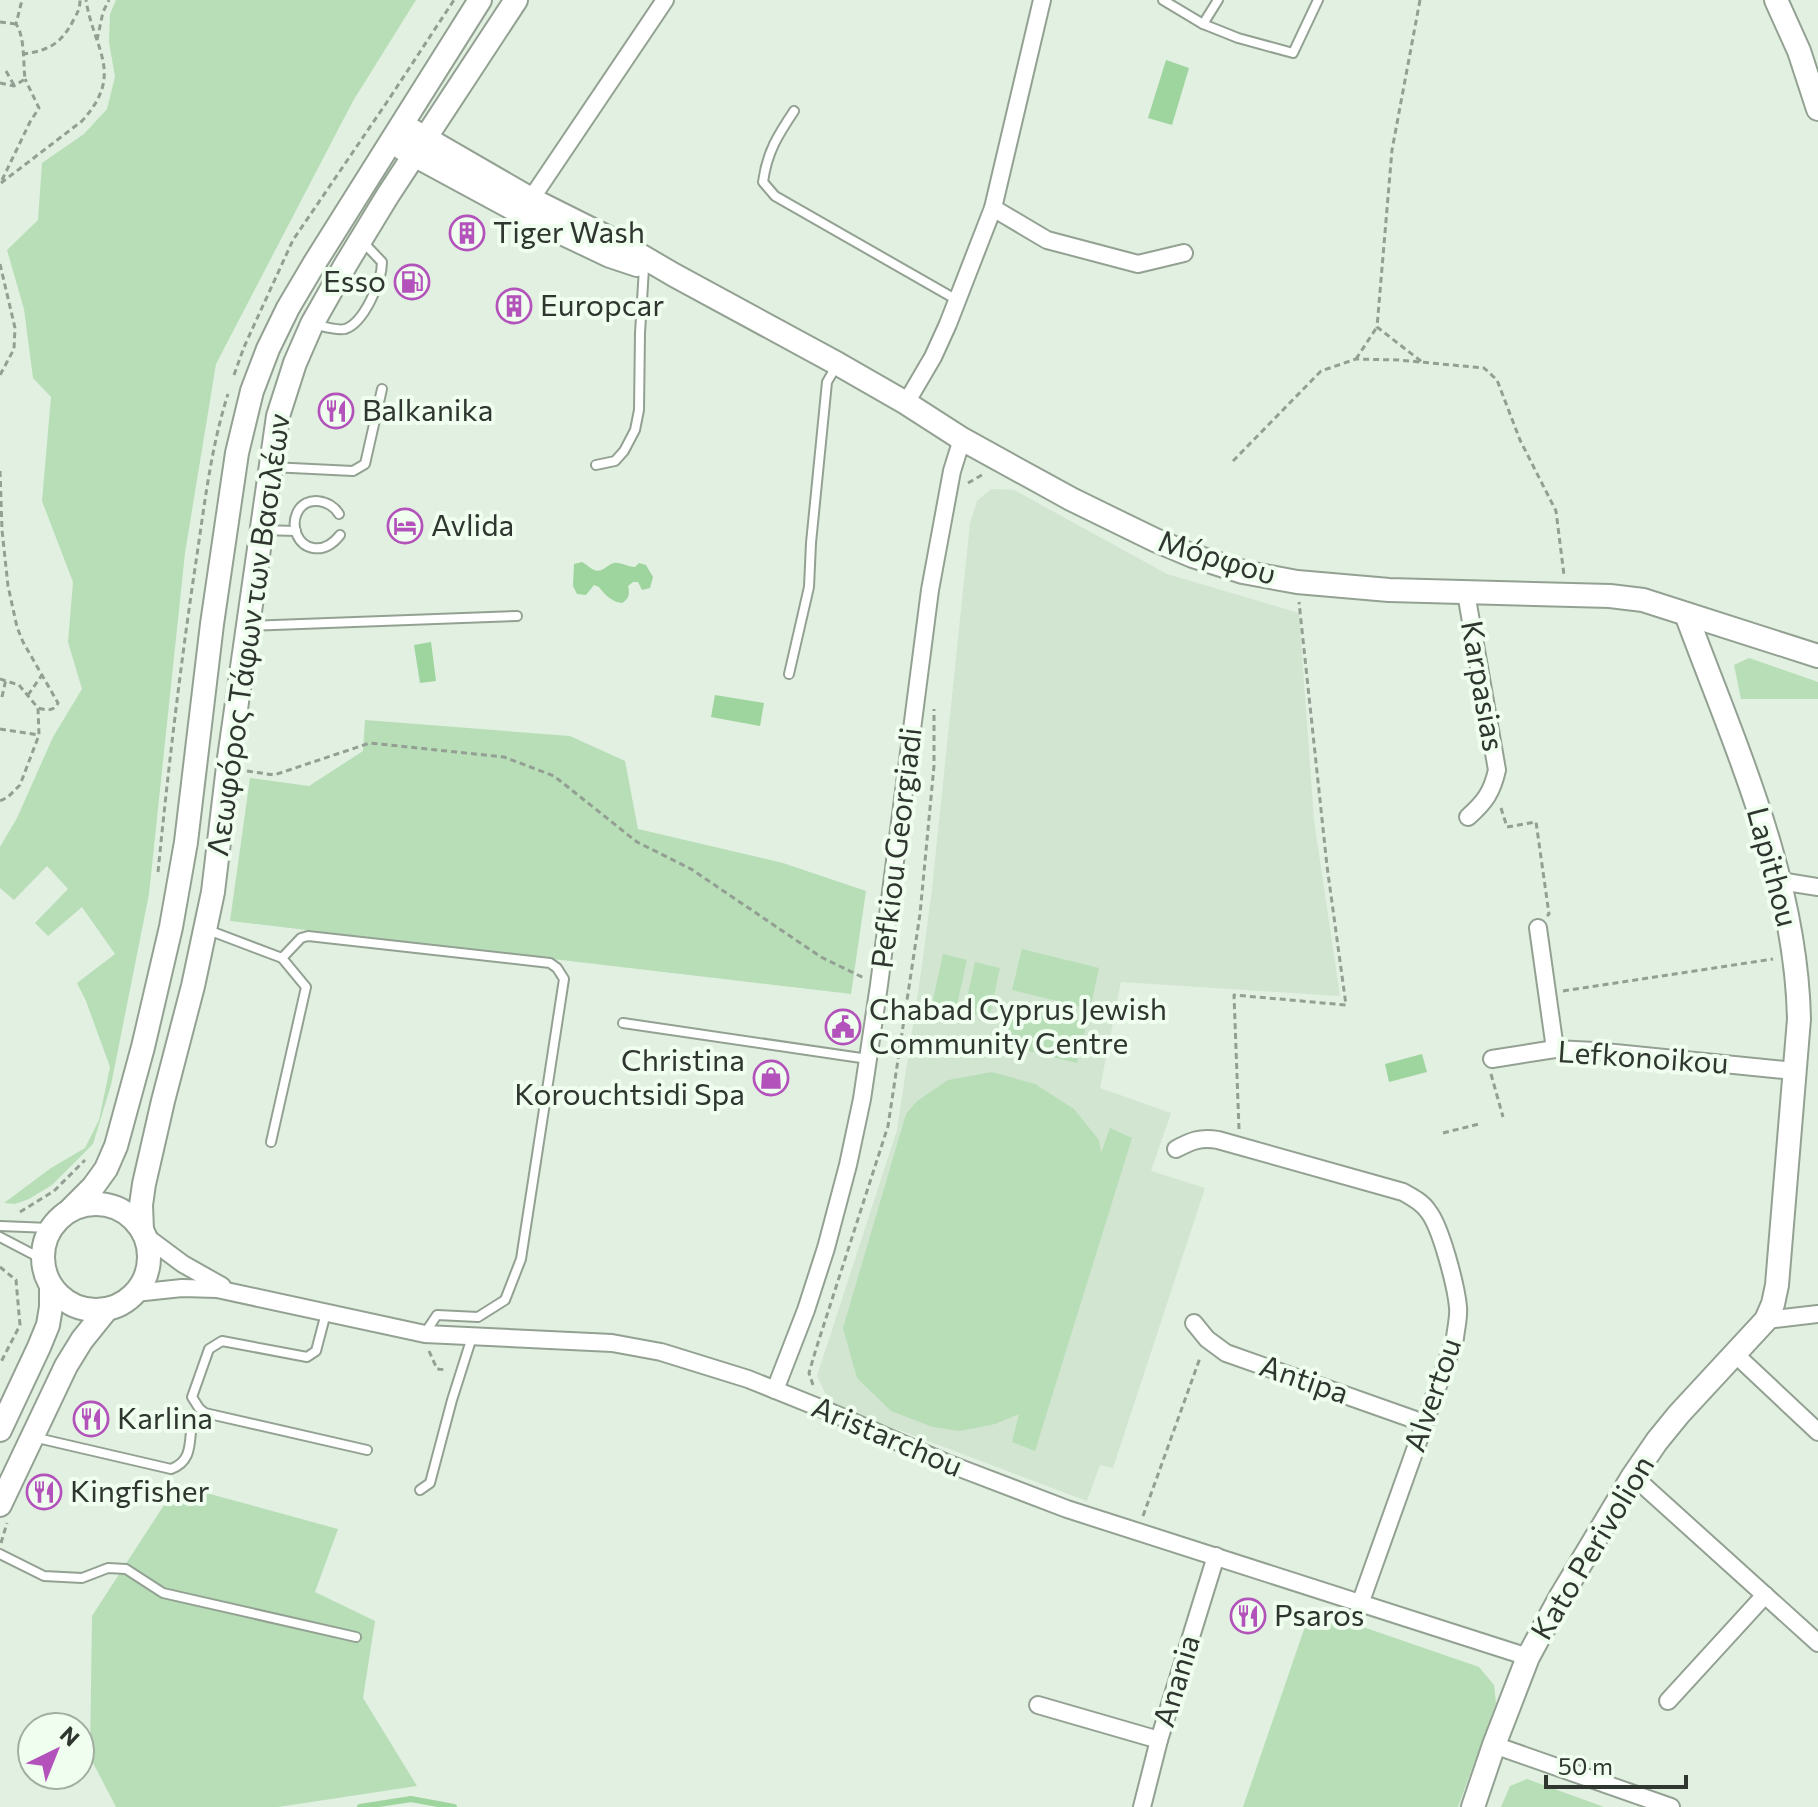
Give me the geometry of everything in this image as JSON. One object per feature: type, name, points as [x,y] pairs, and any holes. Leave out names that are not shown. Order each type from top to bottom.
[{"type":"main road","name":"Λεωφόρος Τάφων των Βασιλέων","points":[[71,1209],[106,1169],[116,1146],[171,927],[186,842],[232,480],[252,391],[288,308],[480,0]]},
{"type":"main road","name":"Λεωφόρος Τάφων των Βασιλέων","points":[[143,1232],[141,1205],[144,1184],[213,892],[227,769],[278,416],[295,363],[312,324],[346,264],[516,0]]},
{"type":"main road","points":[[1776,0],[1799,51],[1818,109]]},
{"type":"main road","name":"Μόρφου","points":[[397,133],[532,219],[610,256],[674,275]]},
{"type":"main road","name":"Μόρφου","points":[[420,147],[621,244],[838,364],[962,439],[1071,499],[1193,556],[1243,572],[1297,582],[1389,590],[1610,596],[1643,600],[1818,656]]},
{"type":"main road","name":"Lapithou","points":[[1686,614],[1758,808],[1780,881],[1799,990],[1778,1272],[1773,1304],[1766,1320]]},
{"type":"main road","points":[[97,1203],[123,1211],[143,1232],[149,1259],[147,1271],[135,1293],[107,1309],[90,1310],[59,1295],[51,1286],[42,1259],[50,1228],[59,1217],[83,1205],[97,1203]]},
{"type":"main road","points":[[0,1430],[48,1325],[51,1286]]},
{"type":"main road","points":[[0,1505],[66,1366],[107,1309]]},
{"type":"main road","name":"Kato Perivolion","points":[[1473,1807],[1528,1657],[1633,1476],[1679,1414],[1766,1320]]},
{"type":"street","points":[[531,199],[665,0]]},
{"type":"street","points":[[906,403],[933,357],[993,208],[1042,0]]},
{"type":"street","points":[[993,208],[1047,240],[1138,264],[1184,253]]},
{"type":"street","name":"Pefkiou Georgiadi","points":[[775,1390],[806,1310],[848,1165],[879,985],[930,590],[952,471],[962,439]]},
{"type":"street","name":"Karpasias","points":[[1466,593],[1497,770],[1494,785],[1484,802],[1468,817]]},
{"type":"street","points":[[1780,881],[1818,887]]},
{"type":"street","points":[[1538,928],[1555,1049]]},
{"type":"street","name":"Lefkonoikou","points":[[1492,1059],[1555,1049],[1794,1071]]},
{"type":"street","name":"Alvertou","points":[[1176,1149],[1204,1137],[1403,1192],[1418,1200],[1430,1213],[1441,1239],[1458,1309],[1455,1338],[1360,1604]]},
{"type":"street","name":"Aristarchou","points":[[143,1232],[183,1264],[230,1291]]},
{"type":"street","name":"Aristarchou","points":[[135,1293],[199,1287],[425,1334],[612,1343],[661,1352],[748,1379],[944,1462],[1067,1509],[1528,1657]]},
{"type":"street","points":[[1766,1320],[1818,1314]]},
{"type":"street","name":"Antipa","points":[[1194,1323],[1207,1339],[1226,1353],[1424,1423]]},
{"type":"street","points":[[1735,1354],[1818,1432]]},
{"type":"street","points":[[1633,1476],[1818,1643]]},
{"type":"street","name":"Anania","points":[[1142,1807],[1159,1740],[1216,1556]]},
{"type":"street","points":[[1668,1701],[1765,1595]]},
{"type":"street","points":[[1038,1705],[1159,1740]]},
{"type":"street","points":[[1494,1745],[1671,1807]]},
{"type":"lane","points":[[1163,0],[1203,24],[1238,38],[1293,53],[1318,0]]},
{"type":"lane","points":[[1203,24],[1218,0]]},
{"type":"lane","points":[[794,111],[773,143],[765,166],[763,182],[775,196],[958,300]]},
{"type":"lane","points":[[312,324],[342,330],[354,324],[363,314],[382,273],[382,262],[361,241]]},
{"type":"lane","points":[[596,465],[615,461],[635,430],[639,410],[644,268]]},
{"type":"lane","points":[[789,674],[809,587],[827,382],[838,364]]},
{"type":"lane","points":[[270,467],[353,471],[365,464],[382,389]]},
{"type":"lane","points":[[339,514],[328,503],[319,500],[309,502],[296,514],[295,533],[308,547],[317,549],[326,548],[340,535]]},
{"type":"lane","points":[[261,530],[296,531]]},
{"type":"lane","points":[[247,626],[517,616]]},
{"type":"lane","points":[[205,929],[282,958],[306,987],[271,1142]]},
{"type":"lane","points":[[282,958],[301,938],[308,936],[550,963],[564,979],[521,1259],[516,1273],[505,1300],[478,1317],[437,1315],[425,1334]]},
{"type":"lane","points":[[623,1023],[868,1059]]},
{"type":"lane","points":[[0,1226],[50,1228]]},
{"type":"lane","points":[[0,1237],[42,1259]]},
{"type":"lane","points":[[326,1312],[316,1351],[307,1357],[222,1341],[209,1349],[192,1397],[205,1413],[367,1450]]},
{"type":"lane","points":[[420,1490],[430,1483],[473,1336]]},
{"type":"lane","points":[[33,1437],[171,1469],[187,1459],[192,1422]]},
{"type":"lane","points":[[0,1554],[44,1576],[82,1578],[108,1568],[126,1569],[163,1593],[356,1637]]},
{"type":"path","points":[[0,183],[39,108],[25,79],[21,32],[16,24],[22,0]]},
{"type":"path","points":[[22,54],[35,53],[59,42],[72,23],[80,0]]},
{"type":"path","points":[[0,183],[65,135],[91,110],[103,89],[103,57],[89,22],[86,0]]},
{"type":"path","points":[[97,40],[109,0]]},
{"type":"path","points":[[1356,359],[1377,327],[1392,150],[1420,0]]},
{"type":"path","points":[[0,22],[16,24]]},
{"type":"path","points":[[6,71],[14,86]]},
{"type":"path","points":[[0,83],[14,86],[25,79]]},
{"type":"path","points":[[0,264],[15,328],[14,349],[0,375]]},
{"type":"path","points":[[1377,327],[1422,362]]},
{"type":"path","points":[[1233,461],[1321,371],[1356,359],[1484,368],[1497,380],[1520,440],[1556,511],[1567,595]]},
{"type":"path","points":[[0,471],[8,586],[17,627],[58,703],[50,710],[38,708]]},
{"type":"path","points":[[963,489],[969,481],[984,473]]},
{"type":"path","points":[[1239,1146],[1234,995],[1346,1005],[1327,866],[1297,582]]},
{"type":"path","points":[[28,695],[42,675]]},
{"type":"path","points":[[0,679],[19,685],[38,708],[39,735],[20,785],[0,801]]},
{"type":"path","points":[[2,697],[6,679]]},
{"type":"path","points":[[817,1392],[809,1373],[888,1126],[920,914],[934,766],[934,706]]},
{"type":"path","points":[[0,729],[39,735]]},
{"type":"path","points":[[227,769],[274,775],[370,743],[504,757],[554,776],[637,842],[691,869],[821,957],[879,985]]},
{"type":"path","points":[[1494,785],[1507,827],[1536,822],[1549,914],[1538,928]]},
{"type":"path","points":[[1547,993],[1794,955]]},
{"type":"path","points":[[1492,1059],[1487,1060],[1503,1117]]},
{"type":"path","points":[[1443,1133],[1479,1124]]},
{"type":"path","points":[[0,1267],[16,1280],[20,1325],[0,1364]]},
{"type":"path","points":[[1137,1531],[1207,1339]]},
{"type":"shaded area","points":[[116,0],[416,0],[353,101],[216,364],[185,553],[149,894],[111,1085],[93,1144],[52,1185],[15,1204],[4,1203],[51,1168],[85,1148],[99,1120],[110,1067],[77,983],[115,954],[82,907],[48,936],[35,923],[68,889],[47,866],[14,900],[0,888],[0,847],[17,818],[53,737],[82,689],[68,642],[73,582],[42,501],[51,397],[33,378],[24,309],[7,250],[38,220],[42,163],[84,134],[107,109],[115,77],[109,42],[110,14]]},
{"type":"shaded area","points":[[1166,60],[1189,68],[1172,125],[1148,118]]},
{"type":"shaded area","points":[[991,489],[1014,490],[1167,574],[1299,613],[1314,820],[1340,996],[1121,982],[1100,1088],[1171,1113],[1151,1171],[1205,1188],[1113,1468],[1100,1465],[1087,1501],[838,1407],[826,1395],[817,1376],[897,1130],[932,889],[970,523],[977,501]]},
{"type":"shaded area","points":[[582,562],[597,571],[614,563],[635,567],[639,563],[646,565],[653,577],[650,588],[642,590],[638,582],[633,582],[628,586],[628,596],[622,603],[612,600],[594,585],[586,595],[577,594],[573,586],[574,564]]},
{"type":"shaded area","points":[[431,642],[436,681],[420,683],[414,645]]},
{"type":"shaded area","points":[[1749,658],[1818,682],[1818,699],[1741,699],[1734,665]]},
{"type":"shaded area","points":[[715,695],[764,703],[760,726],[711,717]]},
{"type":"shaded area","points":[[365,720],[570,736],[625,761],[638,829],[783,863],[866,891],[851,994],[230,921],[250,778],[309,786],[363,751]]},
{"type":"shaded area","points":[[1022,949],[1099,968],[1090,1009],[1012,990]]},
{"type":"shaded area","points":[[943,954],[967,960],[956,1009],[932,1004]]},
{"type":"shaded area","points":[[975,962],[1000,968],[989,1018],[964,1012]]},
{"type":"shaded area","points":[[1009,1003],[1087,1023],[1077,1063],[1000,1044]]},
{"type":"shaded area","points":[[1422,1054],[1427,1072],[1389,1082],[1385,1064]]},
{"type":"shaded area","points":[[992,1072],[1035,1084],[1074,1109],[1099,1140],[1101,1153],[1110,1128],[1132,1138],[1035,1451],[1012,1442],[1019,1414],[995,1424],[960,1431],[933,1427],[891,1411],[857,1378],[843,1328],[906,1114],[917,1101],[948,1080]]},
{"type":"shaded area","points":[[177,1485],[338,1529],[315,1592],[375,1621],[363,1698],[417,1786],[278,1807],[116,1807],[96,1769],[96,1711],[91,1711],[92,1616]]},
{"type":"shaded area","points":[[1311,1609],[1479,1667],[1494,1685],[1496,1703],[1458,1807],[1243,1807]]},
{"type":"shaded area","points":[[1527,1779],[1604,1807],[1501,1807],[1510,1786]]},
{"type":"waterway","points":[[360,1807],[411,1799],[454,1807]]},
{"type":"place","name":"Tiger Wash","points":[[467,233]]},
{"type":"place","name":"Esso","points":[[412,282]]},
{"type":"place","name":"Europcar","points":[[514,306]]},
{"type":"place","name":"Balkanika","points":[[336,411]]},
{"type":"place","name":"Avlida","points":[[405,526]]},
{"type":"place","name":"Chabad Cyprus Jewish Community Centre","points":[[843,1027]]},
{"type":"place","name":"Christina Korouchtsidi Spa","points":[[771,1078]]},
{"type":"place","name":"Karlina","points":[[91,1419]]},
{"type":"place","name":"Kingfisher","points":[[44,1492]]},
{"type":"place","name":"Psaros","points":[[1248,1616]]}]
